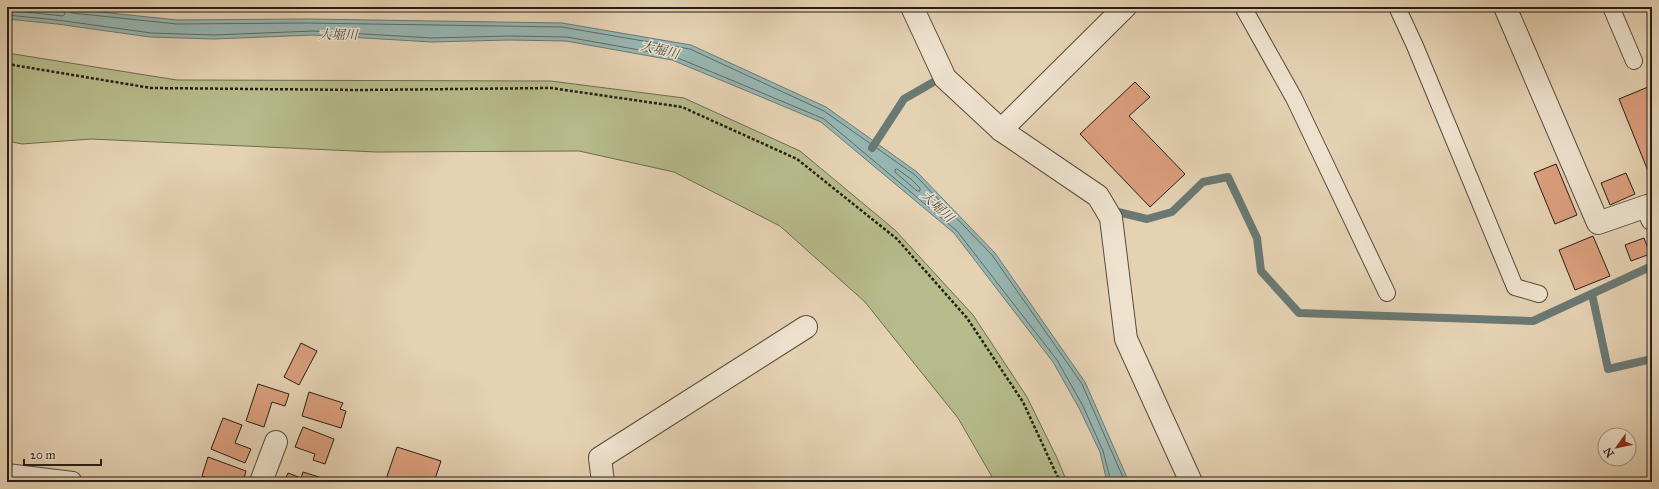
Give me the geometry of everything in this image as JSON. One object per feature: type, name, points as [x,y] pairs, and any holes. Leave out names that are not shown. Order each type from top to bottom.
[{"type":"street","points":[[912,7],[944,78],[1001,130],[1098,196],[1111,218],[1126,339],[1191,482]]},
{"type":"street","points":[[1001,130],[1125,7]]},
{"type":"street","points":[[1505,7],[1598,223],[1647,206],[1652,219]]},
{"type":"street","points":[[603,482],[600,458],[806,327]]},
{"type":"street","points":[[261,482],[276,442]]},
{"type":"lane","points":[[1242,7],[1294,98],[1387,293]]},
{"type":"lane","points":[[1397,7],[1415,46],[1515,287],[1539,294]]},
{"type":"lane","points":[[1611,7],[1634,61]]},
{"type":"lane","points":[[7,472],[73,480],[73,482]]},
{"type":"path","points":[[7,64],[151,88],[361,90],[551,88],[682,107],[797,159],[897,239],[967,318],[1022,402],[1060,482]]},
{"type":"green space","points":[[7,53],[177,80],[551,81],[684,98],[800,151],[895,230],[973,315],[1027,397],[1067,482],[995,482],[958,418],[865,302],[780,226],[674,172],[579,151],[376,152],[91,139],[22,144],[7,141]]},
{"type":"water","name":"大堀川","points":[[7,7],[53,7],[177,20],[307,19],[562,23],[691,45],[826,107],[917,172],[995,253],[1085,382],[1129,482],[1107,482],[1100,452],[1079,408],[1053,362],[954,233],[821,122],[672,60],[566,41],[509,40],[432,42],[313,35],[214,39],[150,37],[57,24],[7,19]]},
{"type":"building","points":[[1135,82],[1150,97],[1129,116],[1185,174],[1150,207],[1080,134]]},
{"type":"building","points":[[1648,87],[1652,98],[1652,181],[1619,99]]},
{"type":"building","points":[[1556,164],[1577,215],[1555,224],[1534,173]]},
{"type":"building","points":[[1626,173],[1635,194],[1610,205],[1601,183]]},
{"type":"building","points":[[1593,236],[1610,276],[1575,290],[1559,250]]},
{"type":"building","points":[[1644,238],[1650,254],[1631,261],[1625,245]]},
{"type":"building","points":[[301,343],[317,351],[299,385],[284,377]]},
{"type":"building","points":[[258,384],[289,394],[285,406],[272,402],[264,427],[246,421]]},
{"type":"building","points":[[309,392],[343,403],[340,409],[346,411],[341,428],[302,416]]},
{"type":"building","points":[[223,418],[242,425],[235,443],[251,449],[245,463],[211,449]]},
{"type":"building","points":[[303,427],[334,439],[325,464],[313,460],[315,454],[295,447]]},
{"type":"building","points":[[397,447],[441,461],[434,482],[385,482]]},
{"type":"building","points":[[208,457],[246,471],[243,482],[217,482],[202,476]]},
{"type":"building","points":[[303,472],[322,478],[321,482],[284,482],[288,473],[301,478]]},
{"type":"waterway","points":[[872,148],[904,99],[937,80],[943,85]]},
{"type":"waterway","points":[[1118,212],[1147,219],[1172,212],[1203,182],[1228,177],[1257,238],[1261,271],[1299,313],[1533,321],[1652,266]]},
{"type":"waterway","points":[[1592,294],[1608,369],[1652,359]]}]
